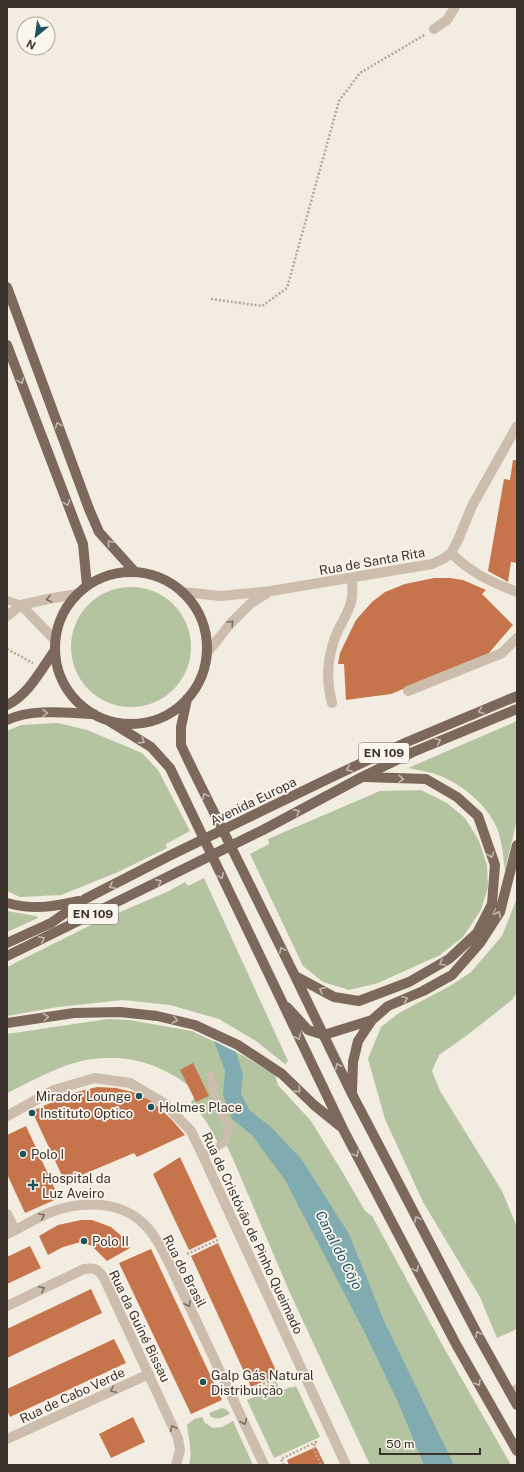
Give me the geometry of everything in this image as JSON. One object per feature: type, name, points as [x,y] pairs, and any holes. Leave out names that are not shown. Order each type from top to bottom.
[{"type":"main road","points":[[7,287],[100,532],[135,572]]},
{"type":"main road","points":[[7,345],[84,544],[87,586]]},
{"type":"main road","points":[[109,721],[126,724],[143,723],[159,719],[174,711],[187,699],[197,686],[204,670],[207,653],[206,636],[201,620],[193,605],[182,592],[168,582],[152,575],[135,572],[118,573],[102,578],[87,586],[77,594],[66,608],[58,625],[55,650],[60,677],[68,692],[80,705],[151,747],[170,768],[343,1129],[457,1346],[517,1451]]},
{"type":"main road","points":[[7,705],[14,702],[28,689],[55,650]]},
{"type":"main road","name":"Avenida Europa","points":[[7,942],[51,923],[85,900],[171,855],[336,775],[517,696]]},
{"type":"main road","points":[[187,699],[181,727],[181,745],[352,1094],[480,1339],[513,1390],[517,1405]]},
{"type":"main road","name":"EN 109","points":[[7,956],[180,872],[413,752],[517,709]]},
{"type":"main road","points":[[7,720],[16,716],[34,713],[94,714]]},
{"type":"main road","points":[[295,976],[334,996],[359,1001],[409,982],[449,959],[477,933],[492,904],[495,865],[478,816],[457,797],[426,779],[362,777]]},
{"type":"main road","points":[[352,1094],[353,1062],[358,1041],[372,1020],[388,1006],[423,991],[452,975],[480,944],[500,912],[517,844]]},
{"type":"main road","points":[[7,903],[24,907],[51,907],[85,900]]},
{"type":"main road","points":[[282,1002],[308,1030],[324,1035],[372,1020]]},
{"type":"main road","points":[[7,1023],[74,1013],[120,1012],[157,1016],[194,1025],[238,1045],[282,1074],[314,1105],[343,1129]]},
{"type":"street","points":[[434,29],[447,20],[455,7]]},
{"type":"street","points":[[517,426],[472,506],[451,553],[463,565],[487,580],[517,592]]},
{"type":"street","name":"Rua de Santa Rita","points":[[182,592],[221,596],[271,591],[432,564],[444,559],[451,553]]},
{"type":"street","points":[[332,703],[329,693],[328,671],[332,647],[349,611],[353,589],[351,578]]},
{"type":"street","name":"Rua de Santa Rita","points":[[207,653],[230,624],[250,604],[271,591]]},
{"type":"street","points":[[7,616],[21,605],[77,594]]},
{"type":"street","points":[[21,605],[55,640]]},
{"type":"street","points":[[408,691],[502,653],[517,638]]},
{"type":"street","name":"Rua de Cristóvão de Pinho Queimado","points":[[7,1116],[54,1090],[95,1078],[130,1083],[164,1103],[191,1132],[346,1465]]},
{"type":"street","name":"Rua do Brasil","points":[[11,1232],[50,1212],[83,1204],[114,1208],[129,1214],[143,1224],[158,1242],[169,1263],[264,1465]]},
{"type":"street","points":[[7,1214],[11,1232]]},
{"type":"street","name":"Rua da Guiné Bissau","points":[[7,1306],[84,1269],[91,1268],[98,1270],[104,1278],[178,1438],[180,1450],[176,1465]]},
{"type":"street","name":"Rua de Cabo Verde","points":[[7,1439],[149,1374]]},
{"type":"lane","points":[[7,600],[21,605]]},
{"type":"lane","points":[[203,1156],[225,1142],[229,1127],[216,1104],[210,1075]]},
{"type":"path","points":[[211,299],[262,306],[287,288],[339,101],[360,73],[434,29]]},
{"type":"path","points":[[7,649],[34,664]]},
{"type":"path","points":[[187,1254],[218,1240]]},
{"type":"path","points":[[251,1390],[253,1395],[257,1394],[254,1388],[281,1376]]},
{"type":"path","points":[[284,1465],[281,1459],[316,1442],[313,1448],[321,1465]]},
{"type":"green space","points":[[131,587],[154,592],[164,597],[173,605],[181,614],[186,624],[191,647],[186,670],[181,680],[173,689],[164,697],[154,702],[131,707],[108,702],[98,697],[89,689],[81,680],[76,670],[71,647],[76,624],[81,614],[89,605],[98,597],[108,592]]},
{"type":"green space","points":[[517,721],[517,819],[505,871],[502,846],[497,827],[483,806],[468,792],[441,776],[408,768]]},
{"type":"green space","points":[[58,723],[87,730],[142,753],[158,770],[190,831],[166,844],[167,848],[118,872],[61,895],[20,897],[7,891],[7,731],[21,725]]},
{"type":"green space","points":[[421,790],[447,803],[465,818],[479,841],[487,865],[488,887],[481,910],[463,937],[440,955],[378,983],[349,990],[323,982],[303,966],[250,854],[269,844],[268,839],[380,791]]},
{"type":"green space","points":[[204,878],[288,1061],[285,1064],[256,1041],[219,1019],[170,1005],[123,1000],[58,1007],[7,1016],[7,967],[97,922],[169,891],[185,882],[188,886]]},
{"type":"green space","points":[[517,898],[517,992],[512,1000],[439,1055],[432,1071],[440,1091],[502,1191],[517,1227],[517,1329],[497,1338],[480,1297],[423,1202],[385,1119],[368,1059],[381,1027],[399,1013],[450,986],[471,972],[502,936]]},
{"type":"green space","points":[[7,911],[36,916],[38,918],[7,932]]},
{"type":"green space","points":[[108,1019],[129,1020],[192,1031],[244,1056],[275,1075],[278,1085],[311,1121],[365,1211],[372,1216],[444,1348],[511,1465],[370,1465],[290,1293],[230,1152],[224,1141],[218,1143],[206,1121],[191,1102],[197,1094],[177,1077],[139,1061],[114,1058],[89,1059],[65,1066],[43,1075],[7,1093],[7,1034]]},
{"type":"green space","points":[[276,1381],[281,1391],[296,1386],[320,1437],[274,1458],[247,1400],[259,1395],[257,1390]]},
{"type":"green space","points":[[222,1408],[227,1410],[230,1414],[219,1418],[211,1417],[209,1413]]},
{"type":"green space","points":[[202,1417],[205,1423],[213,1428],[222,1427],[233,1421],[253,1465],[189,1465],[190,1450],[187,1425],[194,1419]]},
{"type":"water","name":"Canal do Côjo","points":[[214,1041],[236,1052],[243,1075],[241,1094],[250,1111],[271,1127],[302,1160],[349,1234],[384,1321],[454,1465],[424,1465],[398,1402],[365,1333],[285,1180],[252,1135],[232,1119],[223,1095],[225,1071]]},
{"type":"building","points":[[513,460],[517,460],[517,563],[511,562],[508,582],[488,571],[504,479],[510,480]]},
{"type":"building","points":[[434,578],[463,580],[486,590],[482,594],[513,625],[488,654],[391,694],[346,700],[344,664],[338,664],[340,653],[356,620],[372,602],[385,592],[405,584]]},
{"type":"building","points":[[193,1063],[209,1096],[196,1102],[180,1070]]},
{"type":"building","points":[[97,1087],[116,1088],[133,1092],[152,1101],[185,1135],[137,1157],[134,1153],[65,1182],[32,1111],[73,1093]]},
{"type":"building","name":"Polo I","points":[[26,1126],[59,1198],[25,1213],[7,1174],[7,1135]]},
{"type":"building","points":[[180,1157],[217,1237],[189,1250],[153,1174]]},
{"type":"building","name":"Polo II","points":[[81,1220],[92,1220],[111,1227],[126,1240],[130,1248],[107,1261],[92,1246],[81,1242],[63,1247],[48,1255],[39,1236],[58,1225]]},
{"type":"building","points":[[218,1243],[278,1375],[251,1387],[191,1256]]},
{"type":"building","points":[[30,1246],[41,1268],[7,1284],[7,1257]]},
{"type":"building","points":[[151,1249],[222,1400],[191,1414],[119,1263]]},
{"type":"building","points":[[91,1289],[102,1313],[7,1358],[7,1329]]},
{"type":"building","points":[[114,1339],[126,1363],[10,1417],[7,1410],[7,1389]]},
{"type":"building","points":[[133,1417],[145,1442],[111,1458],[99,1434]]},
{"type":"building","points":[[316,1447],[325,1465],[289,1465],[287,1460]]},
{"type":"place","name":"Mirador Lounge","points":[[139,1096]]},
{"type":"place","name":"Holmes Place","points":[[151,1107]]},
{"type":"place","name":"Instituto Optico","points":[[32,1113]]},
{"type":"place","name":"Polo I","points":[[23,1154]]},
{"type":"place","name":"Hospital da Luz Aveiro","points":[[33,1185]]},
{"type":"place","name":"Polo II","points":[[84,1241]]},
{"type":"place","name":"Galp Gás Natural Distribuição","points":[[203,1382]]}]
